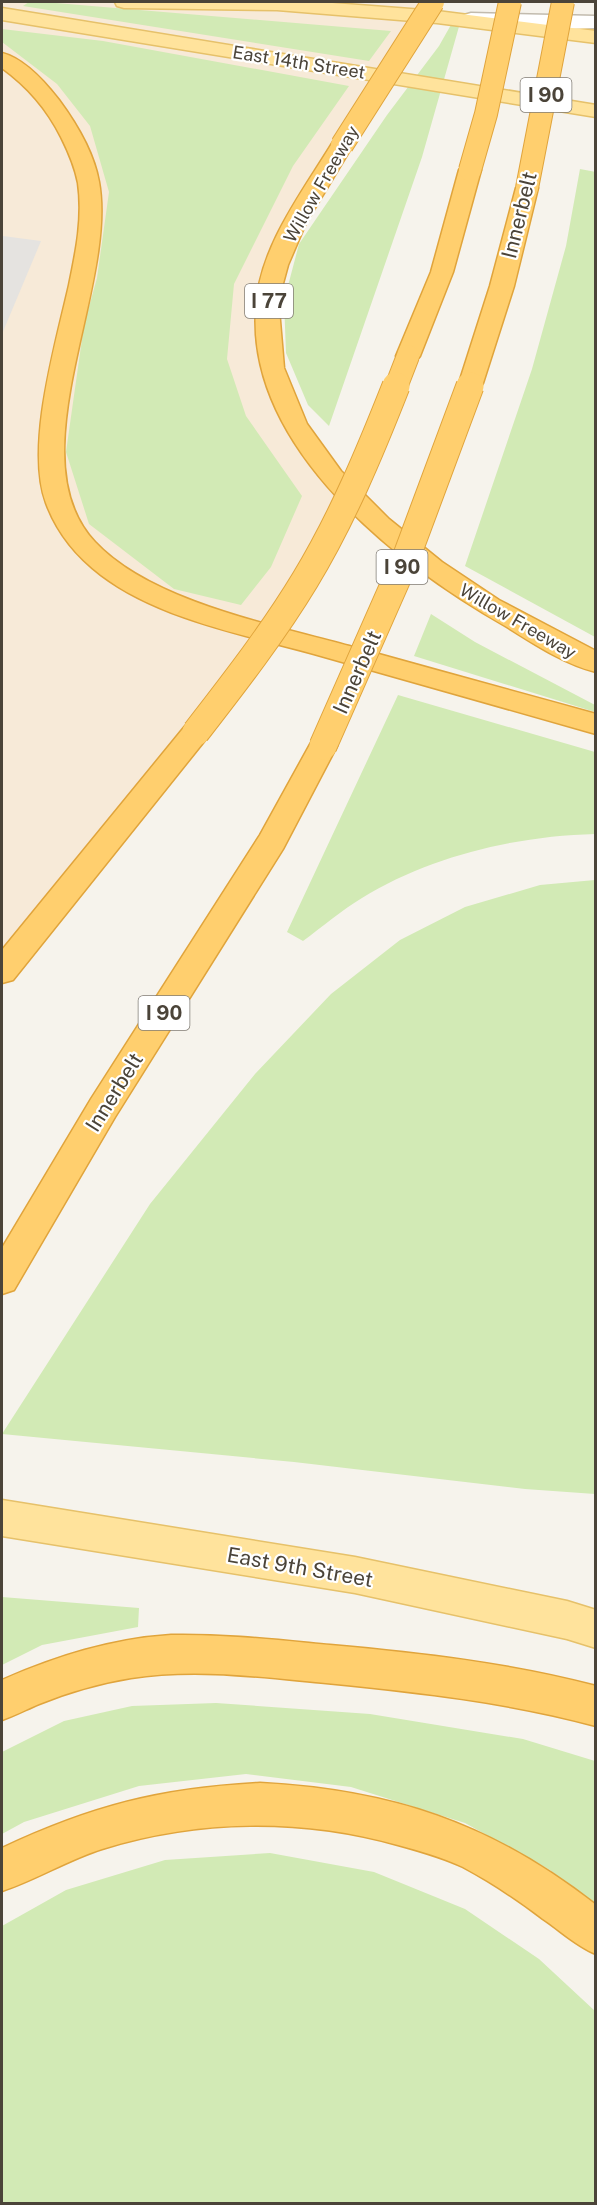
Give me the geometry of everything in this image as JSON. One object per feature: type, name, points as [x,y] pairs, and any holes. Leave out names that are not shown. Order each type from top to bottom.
[{"type":"highway","points":[[2,971],[196,732],[263,644],[319,556],[361,471],[442,272],[486,114],[510,2]]},
{"type":"highway","name":"Innerbelt","points":[[2,1279],[103,1108],[272,841],[323,746],[406,558],[471,383],[502,286],[527,188],[563,2]]},
{"type":"highway","name":"Willow Freeway","points":[[435,9],[342,145],[286,242],[274,275],[267,310],[269,348],[276,384],[294,422],[319,462],[382,527],[462,590],[596,663]]},
{"type":"highway","points":[[2,59],[43,91],[61,116],[87,172],[91,211],[90,238],[54,416],[50,471],[61,511],[74,533],[111,570],[162,597],[220,619],[596,724]]},
{"type":"highway","points":[[2,1700],[52,1679],[94,1666],[148,1656],[202,1653],[421,1673],[501,1684],[596,1706]]},
{"type":"highway","points":[[2,1870],[35,1852],[143,1815],[208,1805],[271,1803],[331,1808],[391,1820],[446,1839],[494,1861],[545,1894],[596,1933]]},
{"type":"main road","points":[[124,2],[268,3],[435,9],[596,37]]},
{"type":"main road","name":"East 14th Street","points":[[2,14],[596,111]]},
{"type":"main road","name":"East 9th Street","points":[[2,1518],[355,1575],[567,1620],[596,1629]]},
{"type":"street","points":[[435,9],[563,23],[596,22]]},
{"type":"street","points":[[557,104],[596,106]]},
{"type":"shaded area","points":[[2,2],[433,2],[274,275],[276,384],[351,497],[196,732],[2,971]]},
{"type":"shaded area","points":[[3,236],[41,241],[2,334],[2,238]]},
{"type":"green space","points":[[29,2],[391,31],[369,61],[23,6]]},
{"type":"green space","points":[[452,23],[460,23],[422,157],[329,426],[308,405],[286,353],[284,301],[299,244],[387,115],[439,46]]},
{"type":"green space","points":[[2,29],[103,41],[349,86],[293,166],[234,284],[227,359],[246,416],[302,496],[271,567],[241,605],[174,589],[89,524],[66,452],[84,325],[97,278],[109,192],[90,126],[57,84],[2,42]]},
{"type":"green space","points":[[580,169],[596,172],[595,637],[465,566],[532,369],[566,246]]},
{"type":"green space","points":[[431,614],[475,642],[595,705],[595,712],[414,656]]},
{"type":"green space","points":[[398,695],[595,752],[595,834],[504,844],[445,860],[388,883],[340,913],[303,941],[287,932]]},
{"type":"green space","points":[[595,880],[595,1494],[525,1489],[294,1462],[2,1434],[150,1204],[255,1074],[331,994],[400,940],[465,907],[540,885]]},
{"type":"green space","points":[[2,1597],[139,1608],[138,1627],[42,1645],[2,1665]]},
{"type":"green space","points":[[216,1703],[370,1714],[523,1739],[595,1761],[595,1906],[550,1870],[465,1823],[351,1787],[246,1774],[139,1786],[24,1822],[2,1834],[2,1752],[64,1721],[132,1706]]},
{"type":"green space","points":[[270,1853],[374,1872],[465,1909],[539,1959],[595,2011],[595,2203],[2,2203],[2,1926],[66,1890],[165,1860]]}]
